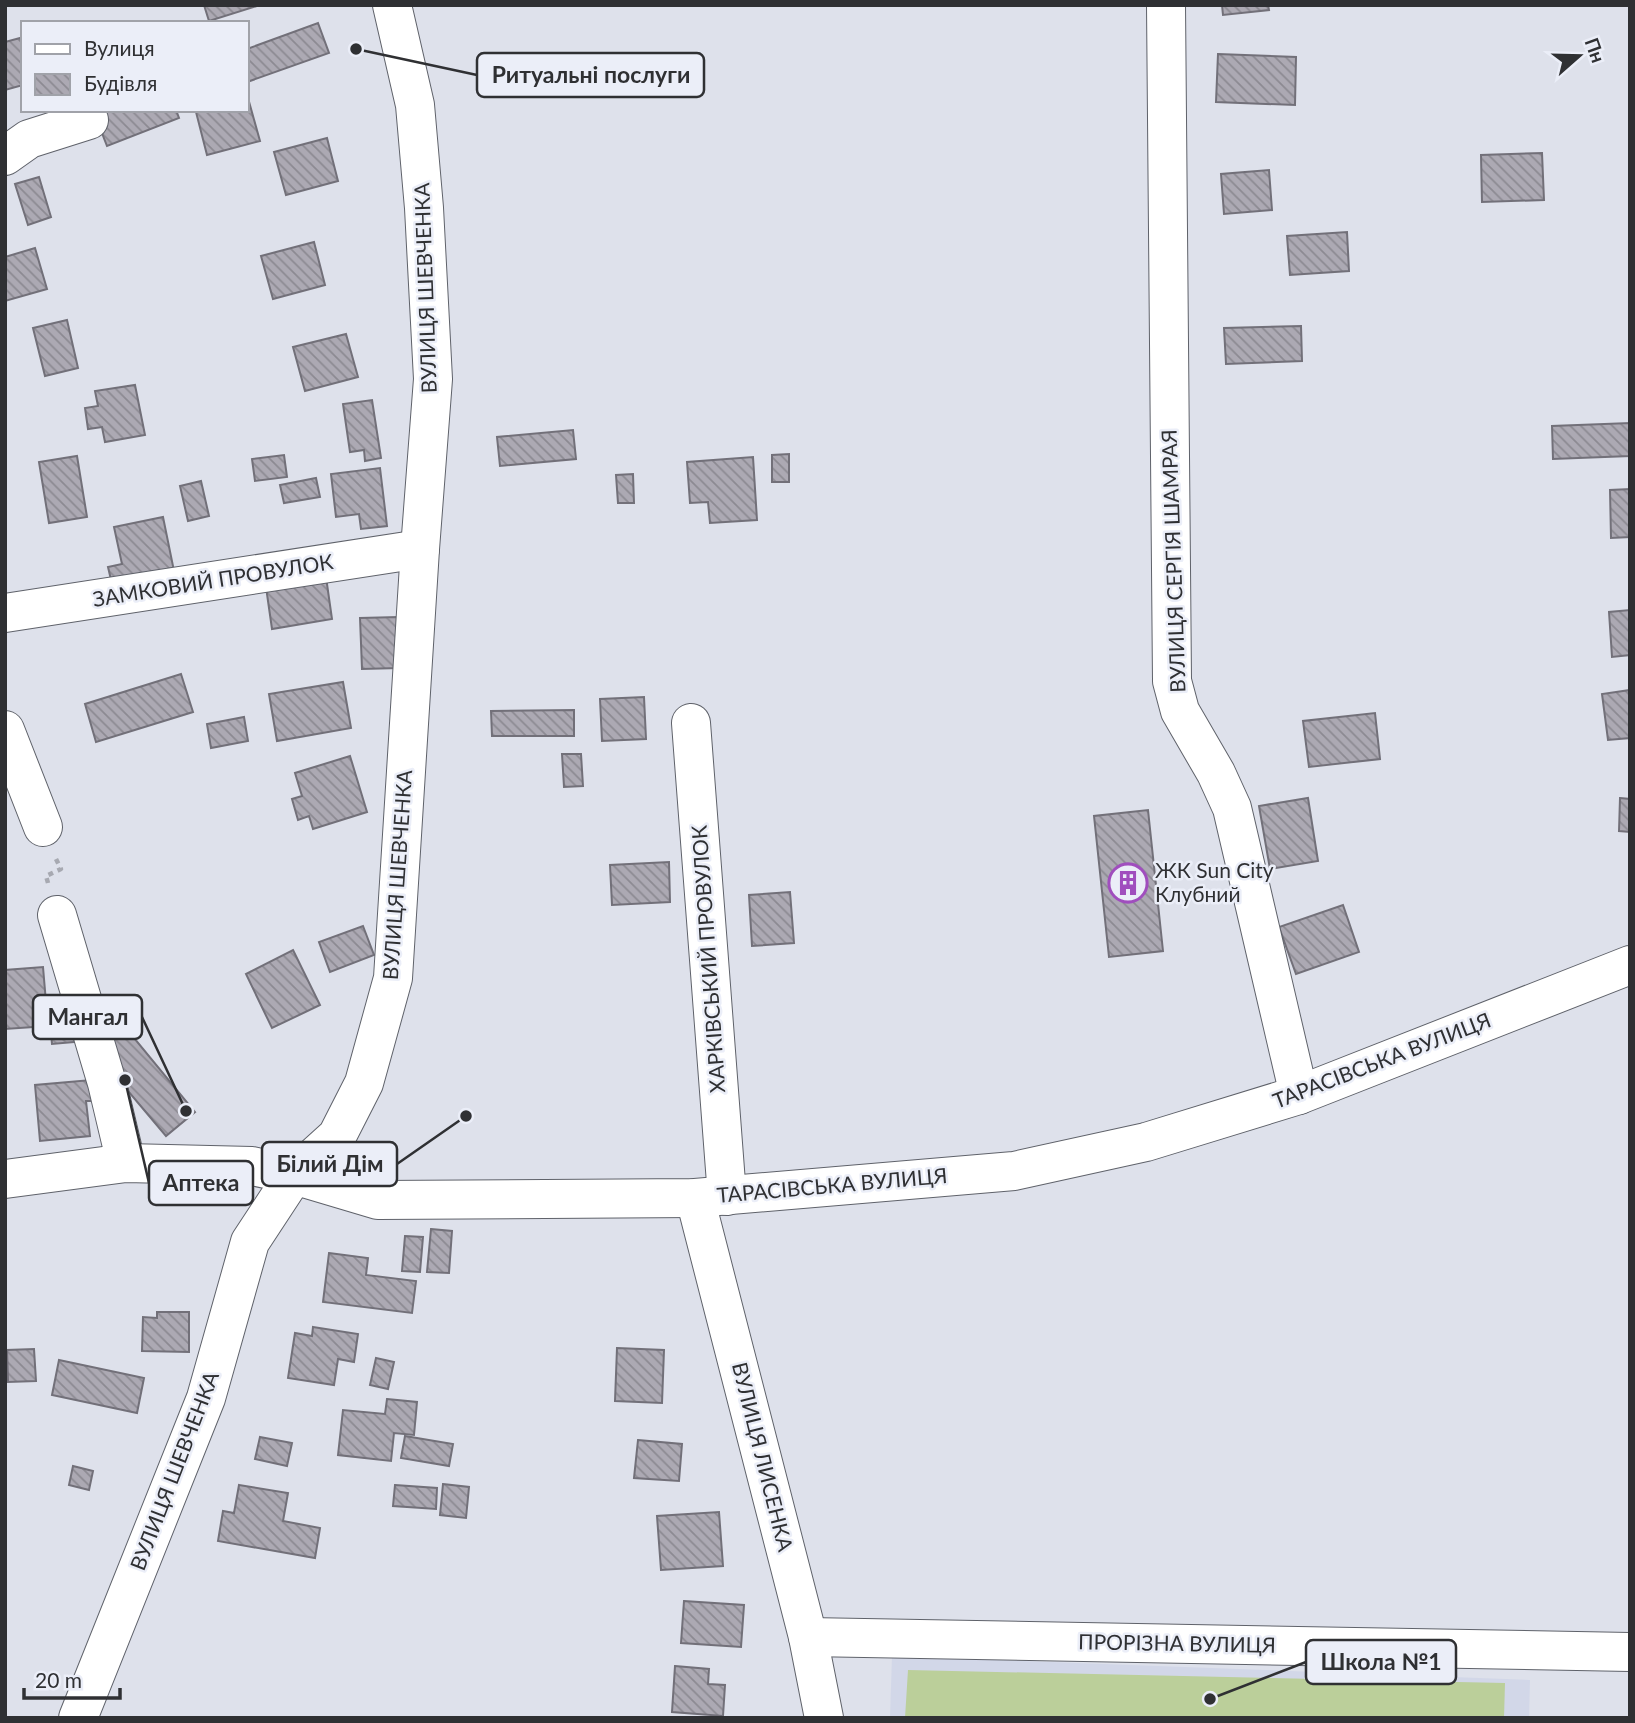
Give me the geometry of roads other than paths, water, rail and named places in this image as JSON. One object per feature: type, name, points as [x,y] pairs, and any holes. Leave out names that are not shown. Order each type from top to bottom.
[{"type":"street","name":"ВУЛИЦЯ ШЕВЧЕНКА","points":[[78,1718],[206,1398],[250,1242],[294,1175],[337,1136],[364,1083],[393,978],[433,379],[415,105],[392,5]]},
{"type":"street","name":"ВУЛИЦЯ СЕРГІЯ ШАМРАЯ","points":[[1166,5],[1172,681],[1180,711],[1216,773],[1232,808],[1299,1095]]},
{"type":"street","points":[[5,156],[29,139],[89,120]]},
{"type":"street","name":"ЗАМКОВИЙ ПРОВУЛОК","points":[[5,612],[420,549]]},
{"type":"street","name":"ХАРКІВСЬКИЙ ПРОВУЛОК","points":[[691,723],[711,1197]]},
{"type":"street","points":[[5,730],[43,827]]},
{"type":"street","points":[[57,915],[107,1083],[126,1163]]},
{"type":"street","name":"ТАРАСІВСЬКА ВУЛИЦЯ","points":[[5,1179],[126,1163],[252,1166],[294,1175],[378,1200],[711,1197],[1014,1171],[1146,1142],[1299,1095],[1630,965]]},
{"type":"street","name":"ВУЛИЦЯ ЛИСЕНКА","points":[[711,1197],[824,1718]]},
{"type":"street","name":"ПРОРІЗНА ВУЛИЦЯ","points":[[808,1637],[1630,1652]]},
{"type":"place","name":"Ритуальні послуги","points":[[356,49]]},
{"type":"place","name":"ЖК Sun City Клубний","points":[[1128,883]]},
{"type":"place","name":"Аптека","points":[[125,1080]]},
{"type":"place","name":"Мангал","points":[[186,1111]]},
{"type":"place","name":"Білий Дім","points":[[466,1116]]},
{"type":"place","name":"Школа №1","points":[[1210,1699]]}]
